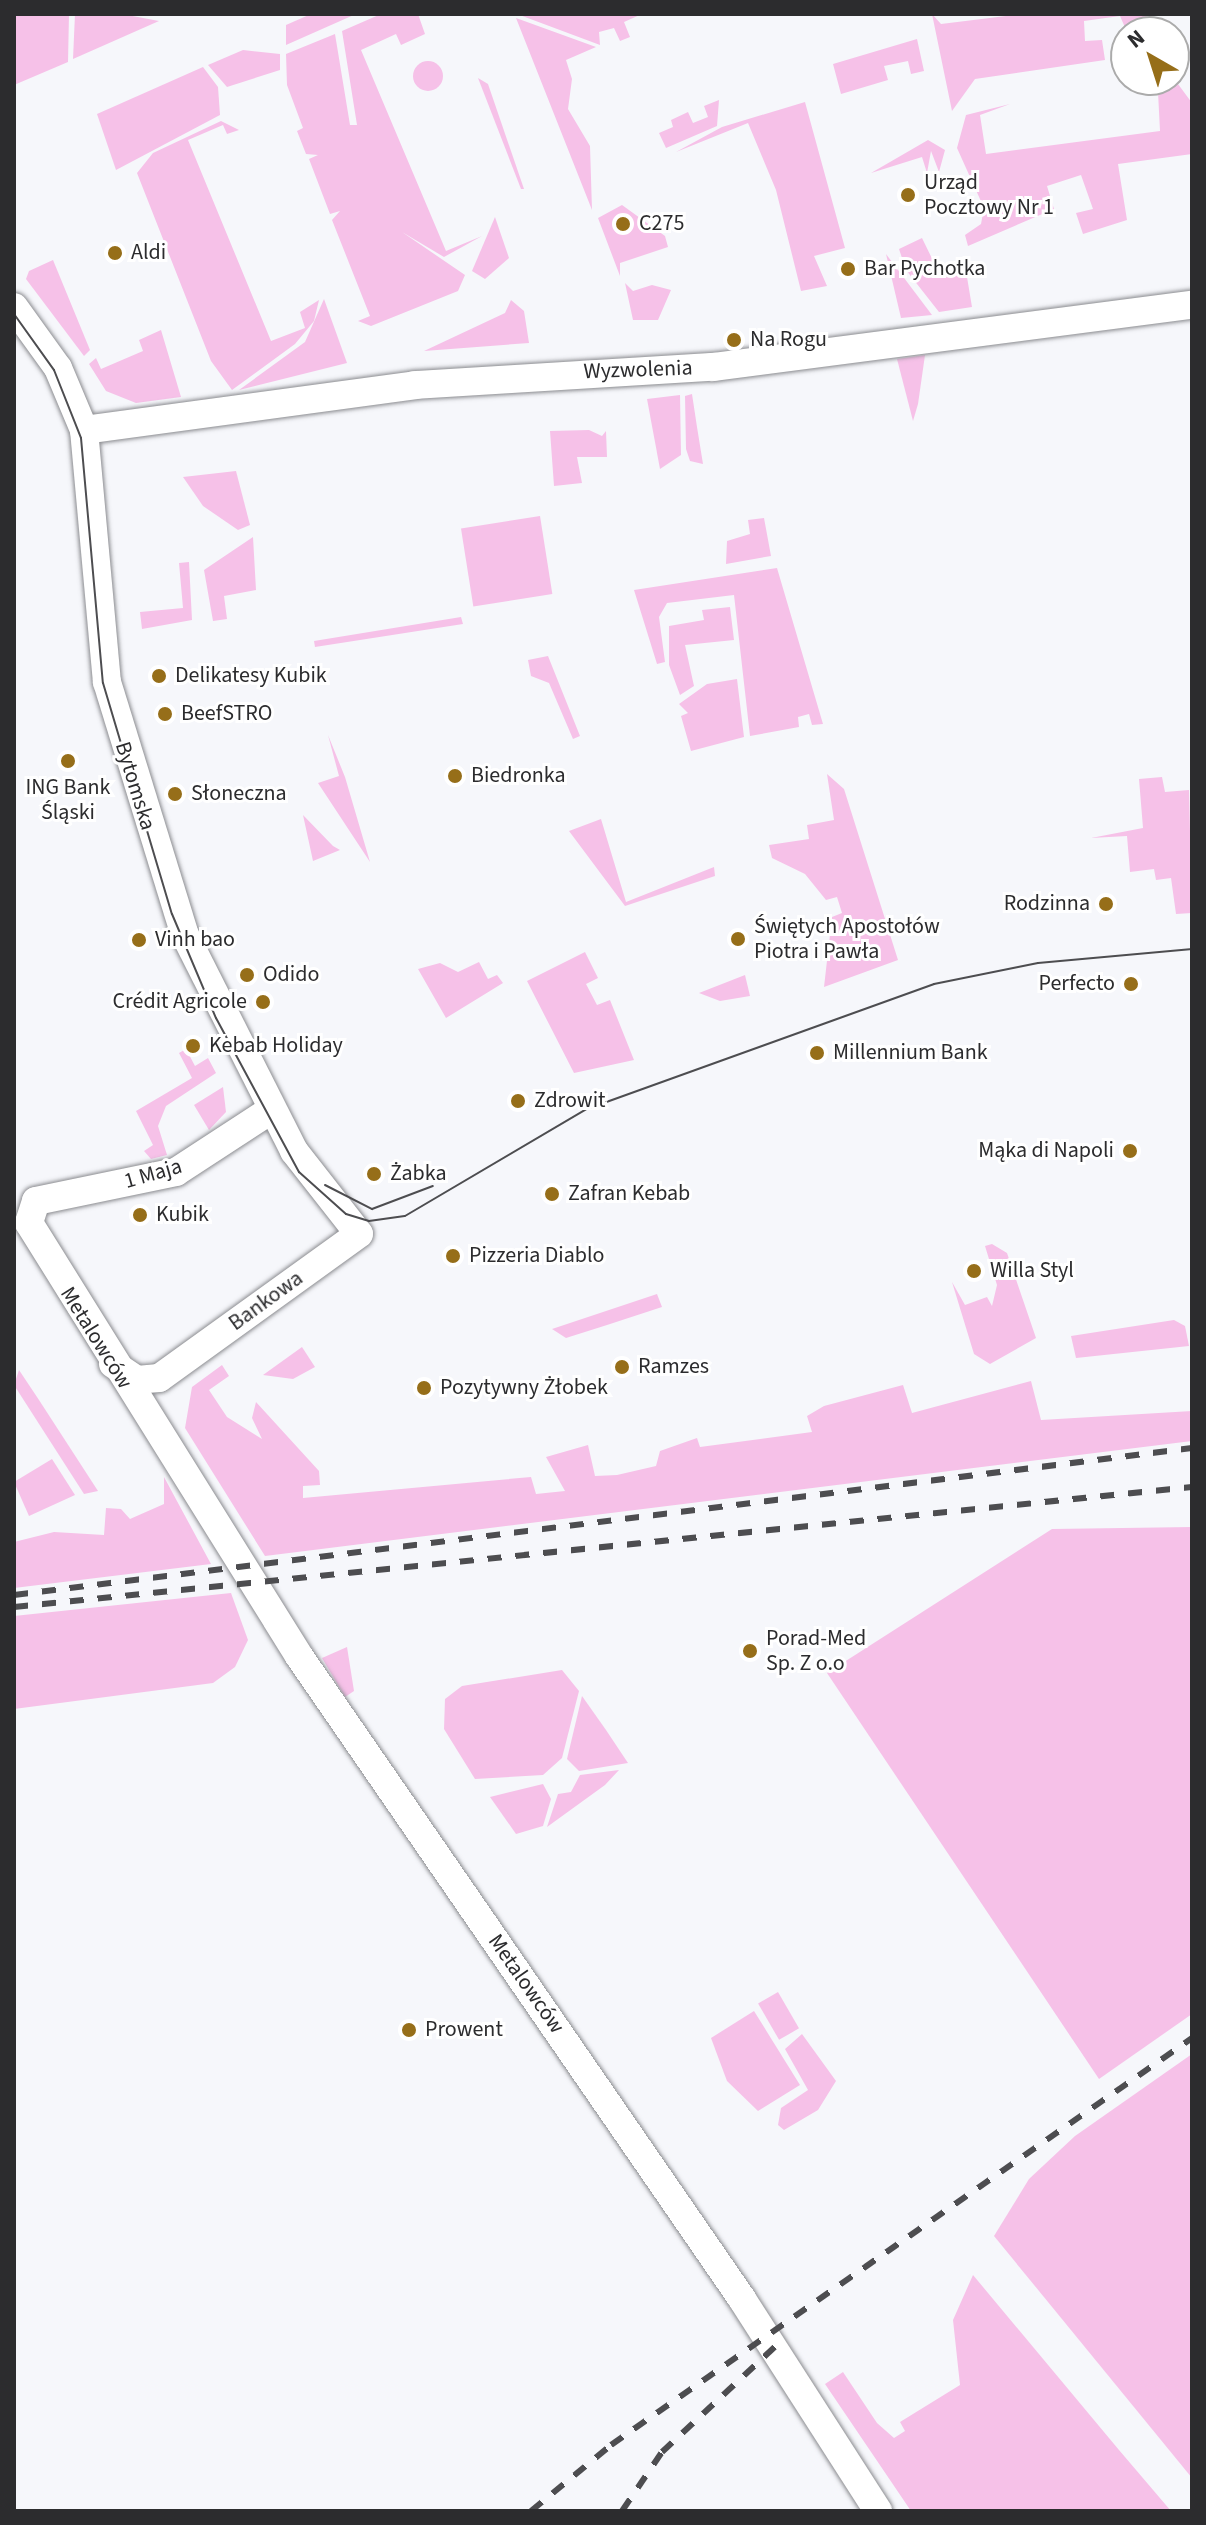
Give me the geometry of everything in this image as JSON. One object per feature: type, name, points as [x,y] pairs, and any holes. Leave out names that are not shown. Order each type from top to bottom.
[{"type":"street","name":"Wyzwolenia","points":[[84,430],[415,385],[713,367],[1192,305]]},
{"type":"street","name":"Bytomska","points":[[14,307],[58,368],[84,430],[101,635],[124,757],[197,966],[271,1110],[359,1234]]},
{"type":"street","name":"1 Maja","points":[[27,1214],[36,1201],[176,1172],[271,1110]]},
{"type":"street","name":"Metalowców","points":[[27,1214],[110,1361],[173,1458],[878,2511]]},
{"type":"street","name":"Bankowa","points":[[174,1370],[359,1234]]},
{"type":"street","points":[[110,1361],[137,1380],[174,1370]]},
{"type":"street","name":"Metalowców","points":[[173,1458],[162,1406],[174,1370]]},
{"type":"shaded area","points":[[14,14],[69,14],[68,62],[14,85]]},
{"type":"shaded area","points":[[75,14],[122,14],[159,21],[73,59]]},
{"type":"shaded area","points":[[311,14],[356,14],[286,45],[286,25]]},
{"type":"shaded area","points":[[381,14],[418,14],[425,34],[401,45],[396,34],[361,50],[446,251],[482,236],[444,257],[402,232],[465,275],[458,291],[371,326],[358,321],[370,316],[332,220],[340,211],[330,214],[309,159],[318,155],[306,154],[297,131],[303,128],[287,85],[286,54],[335,34],[350,125],[357,125],[342,31]]},
{"type":"shaded area","points":[[517,14],[642,14],[624,22],[630,37],[620,41],[614,28],[599,32],[600,45]]},
{"type":"shaded area","points":[[932,14],[941,24],[1023,14],[1146,14],[1084,21],[1085,41],[1102,40],[1105,60],[975,79],[952,111]]},
{"type":"shaded area","points":[[516,18],[596,47],[566,60],[572,79],[568,109],[590,146],[592,210]]},
{"type":"shaded area","points":[[917,39],[924,71],[911,74],[908,61],[884,66],[888,80],[841,94],[833,64]]},
{"type":"shaded area","points":[[243,50],[280,54],[280,70],[227,87],[208,65]]},
{"type":"shaded area","points":[[428,61],[439,65],[443,76],[439,87],[428,91],[417,87],[413,76],[417,65]]},
{"type":"shaded area","points":[[203,67],[218,87],[220,115],[116,170],[97,114]]},
{"type":"shaded area","points":[[478,78],[488,84],[524,189],[521,189]]},
{"type":"shaded area","points":[[1158,96],[1187,96],[1192,103],[1192,154],[1118,164],[1127,220],[1083,234],[1076,213],[1093,209],[1081,175],[1047,186],[1054,209],[968,246],[965,235],[981,224],[984,208],[957,148],[966,115],[1010,104],[980,115],[986,154],[1160,131]]},
{"type":"shaded area","points":[[719,100],[717,126],[666,148],[659,133],[673,127],[671,120],[688,112],[693,123],[708,117],[704,106]]},
{"type":"shaded area","points":[[805,102],[845,248],[814,256],[827,286],[801,291],[776,190],[748,123],[676,152],[722,127]]},
{"type":"shaded area","points":[[221,121],[239,130],[227,134],[223,125],[188,140],[271,341],[305,328],[300,312],[319,300],[314,321],[295,344],[232,390],[211,361],[137,173],[153,153]]},
{"type":"shaded area","points":[[928,140],[945,150],[939,172],[931,151],[927,173],[922,157],[871,173]]},
{"type":"shaded area","points":[[622,205],[665,236],[668,247],[620,263],[620,276],[598,218]]},
{"type":"shaded area","points":[[495,217],[509,258],[485,279],[472,271]]},
{"type":"shaded area","points":[[922,238],[941,277],[966,271],[972,307],[939,312],[906,270],[899,249]]},
{"type":"shaded area","points":[[886,254],[932,315],[901,318]]},
{"type":"shaded area","points":[[53,260],[90,350],[84,356],[26,279],[29,271]]},
{"type":"shaded area","points":[[625,283],[633,291],[652,285],[671,290],[658,320],[633,320]]},
{"type":"shaded area","points":[[324,299],[347,363],[239,390],[305,342]]},
{"type":"shaded area","points":[[511,300],[524,311],[529,343],[424,351],[505,313]]},
{"type":"shaded area","points":[[161,330],[181,397],[136,403],[106,391],[89,364],[96,358],[101,369],[143,351],[139,340]]},
{"type":"shaded area","points":[[925,355],[918,404],[913,421],[897,359]]},
{"type":"shaded area","points":[[692,394],[703,464],[690,461],[686,449],[685,396]]},
{"type":"shaded area","points":[[680,395],[681,455],[660,469],[647,399]]},
{"type":"shaded area","points":[[589,430],[602,436],[606,431],[607,457],[577,457],[582,483],[554,486],[550,431]]},
{"type":"shaded area","points":[[236,471],[250,525],[238,530],[203,506],[183,477]]},
{"type":"shaded area","points":[[540,516],[552,594],[473,607],[461,529]]},
{"type":"shaded area","points":[[764,518],[771,556],[726,564],[727,541],[750,534],[748,520]]},
{"type":"shaded area","points":[[253,537],[256,590],[224,596],[227,619],[213,621],[204,570]]},
{"type":"shaded area","points":[[189,562],[192,620],[142,629],[140,612],[183,608],[179,563]]},
{"type":"shaded area","points":[[777,568],[823,724],[812,725],[809,714],[798,717],[799,727],[750,736],[734,595],[667,603],[659,617],[665,662],[657,664],[634,590]]},
{"type":"shaded area","points":[[730,607],[734,640],[685,645],[694,686],[680,695],[669,665],[669,626],[704,620],[702,610]]},
{"type":"shaded area","points":[[461,617],[463,624],[315,647],[314,641]]},
{"type":"shaded area","points":[[548,656],[580,736],[573,739],[549,683],[531,676],[528,660]]},
{"type":"shaded area","points":[[737,679],[744,737],[691,751],[681,716],[688,713],[679,704],[707,684]]},
{"type":"shaded area","points":[[328,735],[345,777],[370,862],[318,783],[339,776]]},
{"type":"shaded area","points":[[827,774],[844,789],[898,960],[824,987],[832,917],[842,913],[837,897],[826,900],[805,874],[772,858],[769,845],[809,839],[807,825],[834,820]]},
{"type":"shaded area","points":[[1162,777],[1165,792],[1189,790],[1192,913],[1176,914],[1171,878],[1156,880],[1154,869],[1130,872],[1127,836],[1091,838],[1143,828],[1139,779]]},
{"type":"shaded area","points":[[303,815],[333,846],[340,850],[313,861]]},
{"type":"shaded area","points":[[601,819],[626,902],[714,867],[715,876],[625,906],[569,831]]},
{"type":"shaded area","points":[[585,952],[598,978],[586,984],[597,1005],[610,1000],[634,1060],[574,1073],[527,981]]},
{"type":"shaded area","points":[[479,962],[488,979],[497,975],[503,983],[446,1018],[418,969],[440,963],[458,972]]},
{"type":"shaded area","points":[[745,975],[750,996],[720,1001],[699,993]]},
{"type":"shaded area","points":[[186,1049],[195,1066],[208,1058],[216,1073],[166,1106],[158,1126],[167,1155],[151,1159],[144,1151],[153,1145],[136,1111],[192,1078],[179,1053]]},
{"type":"shaded area","points":[[223,1087],[226,1112],[209,1130],[194,1105]]},
{"type":"shaded area","points":[[992,1244],[1007,1253],[1036,1338],[990,1364],[974,1354],[952,1282],[965,1305],[987,1297],[992,1306],[997,1285],[985,1246]]},
{"type":"shaded area","points":[[657,1294],[662,1307],[566,1338],[552,1329]]},
{"type":"shaded area","points":[[1174,1320],[1185,1326],[1189,1346],[1076,1358],[1071,1336]]},
{"type":"shaded area","points":[[302,1347],[315,1367],[293,1379],[263,1375]]},
{"type":"shaded area","points":[[222,1365],[229,1376],[209,1390],[227,1417],[262,1439],[252,1418],[256,1402],[319,1471],[320,1485],[303,1486],[303,1498],[531,1477],[536,1494],[565,1491],[546,1457],[588,1445],[595,1476],[617,1475],[656,1466],[660,1451],[697,1438],[700,1447],[812,1432],[807,1416],[824,1406],[903,1385],[912,1413],[1031,1381],[1041,1420],[1192,1411],[1192,1441],[265,1556],[185,1428],[192,1387]]},
{"type":"shaded area","points":[[19,1370],[98,1491],[84,1494],[14,1385]]},
{"type":"shaded area","points":[[52,1459],[75,1495],[29,1516],[14,1482]]},
{"type":"shaded area","points":[[164,1477],[211,1564],[14,1588],[14,1542],[54,1532],[104,1535],[106,1508],[121,1509],[130,1519],[164,1504]]},
{"type":"shaded area","points":[[1192,1527],[1192,2014],[1099,2079],[827,1673],[1052,1529]]},
{"type":"shaded area","points":[[231,1593],[248,1640],[235,1667],[213,1683],[14,1709],[14,1616]]},
{"type":"shaded area","points":[[347,1647],[354,1691],[345,1697],[322,1658]]},
{"type":"shaded area","points":[[562,1670],[579,1691],[562,1758],[543,1775],[475,1779],[444,1729],[445,1699],[462,1686]]},
{"type":"shaded area","points":[[582,1696],[628,1763],[579,1771],[567,1759]]},
{"type":"shaded area","points":[[619,1770],[605,1785],[547,1827],[558,1794],[571,1792],[580,1775]]},
{"type":"shaded area","points":[[543,1784],[551,1799],[543,1826],[516,1834],[490,1797]]},
{"type":"shaded area","points":[[778,1992],[799,2028],[779,2040],[758,2003]]},
{"type":"shaded area","points":[[754,2011],[800,2085],[758,2111],[727,2081],[711,2038]]},
{"type":"shaded area","points":[[802,2034],[836,2081],[818,2110],[784,2130],[778,2125],[781,2108],[808,2090],[785,2049]]},
{"type":"shaded area","points":[[1192,2054],[1192,2478],[994,2236],[1029,2179],[1075,2136]]},
{"type":"shaded area","points":[[973,2275],[1171,2511],[911,2511],[825,2384],[843,2372],[877,2423],[894,2438],[905,2431],[900,2422],[960,2385],[953,2320]]},
{"type":"tram line","points":[[14,314],[54,370],[81,438],[103,683],[172,914],[216,1018],[299,1172],[346,1214],[369,1221],[405,1216],[587,1109],[934,984],[1038,963],[1192,949]]},
{"type":"tram line","points":[[325,1185],[372,1209],[433,1186]]},
{"type":"railway","points":[[14,1595],[1192,1448]]},
{"type":"railway","points":[[14,1607],[1192,1487]]},
{"type":"railway","points":[[531,2511],[611,2445],[1192,2038]]},
{"type":"railway","points":[[622,2511],[662,2452],[780,2342]]},
{"type":"place","name":"Urząd Pocztowy Nr 1","points":[[908,195]]},
{"type":"place","name":"C275","points":[[623,224]]},
{"type":"place","name":"Aldi","points":[[115,253]]},
{"type":"place","name":"Bar Pychotka","points":[[848,269]]},
{"type":"place","name":"Na Rogu","points":[[734,340]]},
{"type":"place","name":"Delikatesy Kubik","points":[[159,676]]},
{"type":"place","name":"BeefSTRO","points":[[165,714]]},
{"type":"place","name":"ING Bank Śląski","points":[[68,761]]},
{"type":"place","name":"Biedronka","points":[[455,776]]},
{"type":"place","name":"Słoneczna","points":[[175,794]]},
{"type":"place","name":"Rodzinna","points":[[1106,904]]},
{"type":"place","name":"Świętych Apostołów Piotra i Pawła","points":[[738,939]]},
{"type":"place","name":"Vinh bao","points":[[139,940]]},
{"type":"place","name":"Odido","points":[[247,975]]},
{"type":"place","name":"Perfecto","points":[[1131,984]]},
{"type":"place","name":"Crédit Agricole","points":[[263,1002]]},
{"type":"place","name":"Kebab Holiday","points":[[193,1046]]},
{"type":"place","name":"Millennium Bank","points":[[817,1053]]},
{"type":"place","name":"Zdrowit","points":[[518,1101]]},
{"type":"place","name":"Mąka di Napoli","points":[[1130,1151]]},
{"type":"place","name":"Żabka","points":[[374,1174]]},
{"type":"place","name":"Zafran Kebab","points":[[552,1194]]},
{"type":"place","name":"Kubik","points":[[140,1215]]},
{"type":"place","name":"Pizzeria Diablo","points":[[453,1256]]},
{"type":"place","name":"Willa Styl","points":[[974,1271]]},
{"type":"place","name":"Ramzes","points":[[622,1367]]},
{"type":"place","name":"Pozytywny Żłobek","points":[[424,1388]]},
{"type":"place","name":"Porad-Med Sp. Z o.o","points":[[750,1651]]},
{"type":"place","name":"Prowent","points":[[409,2030]]}]
